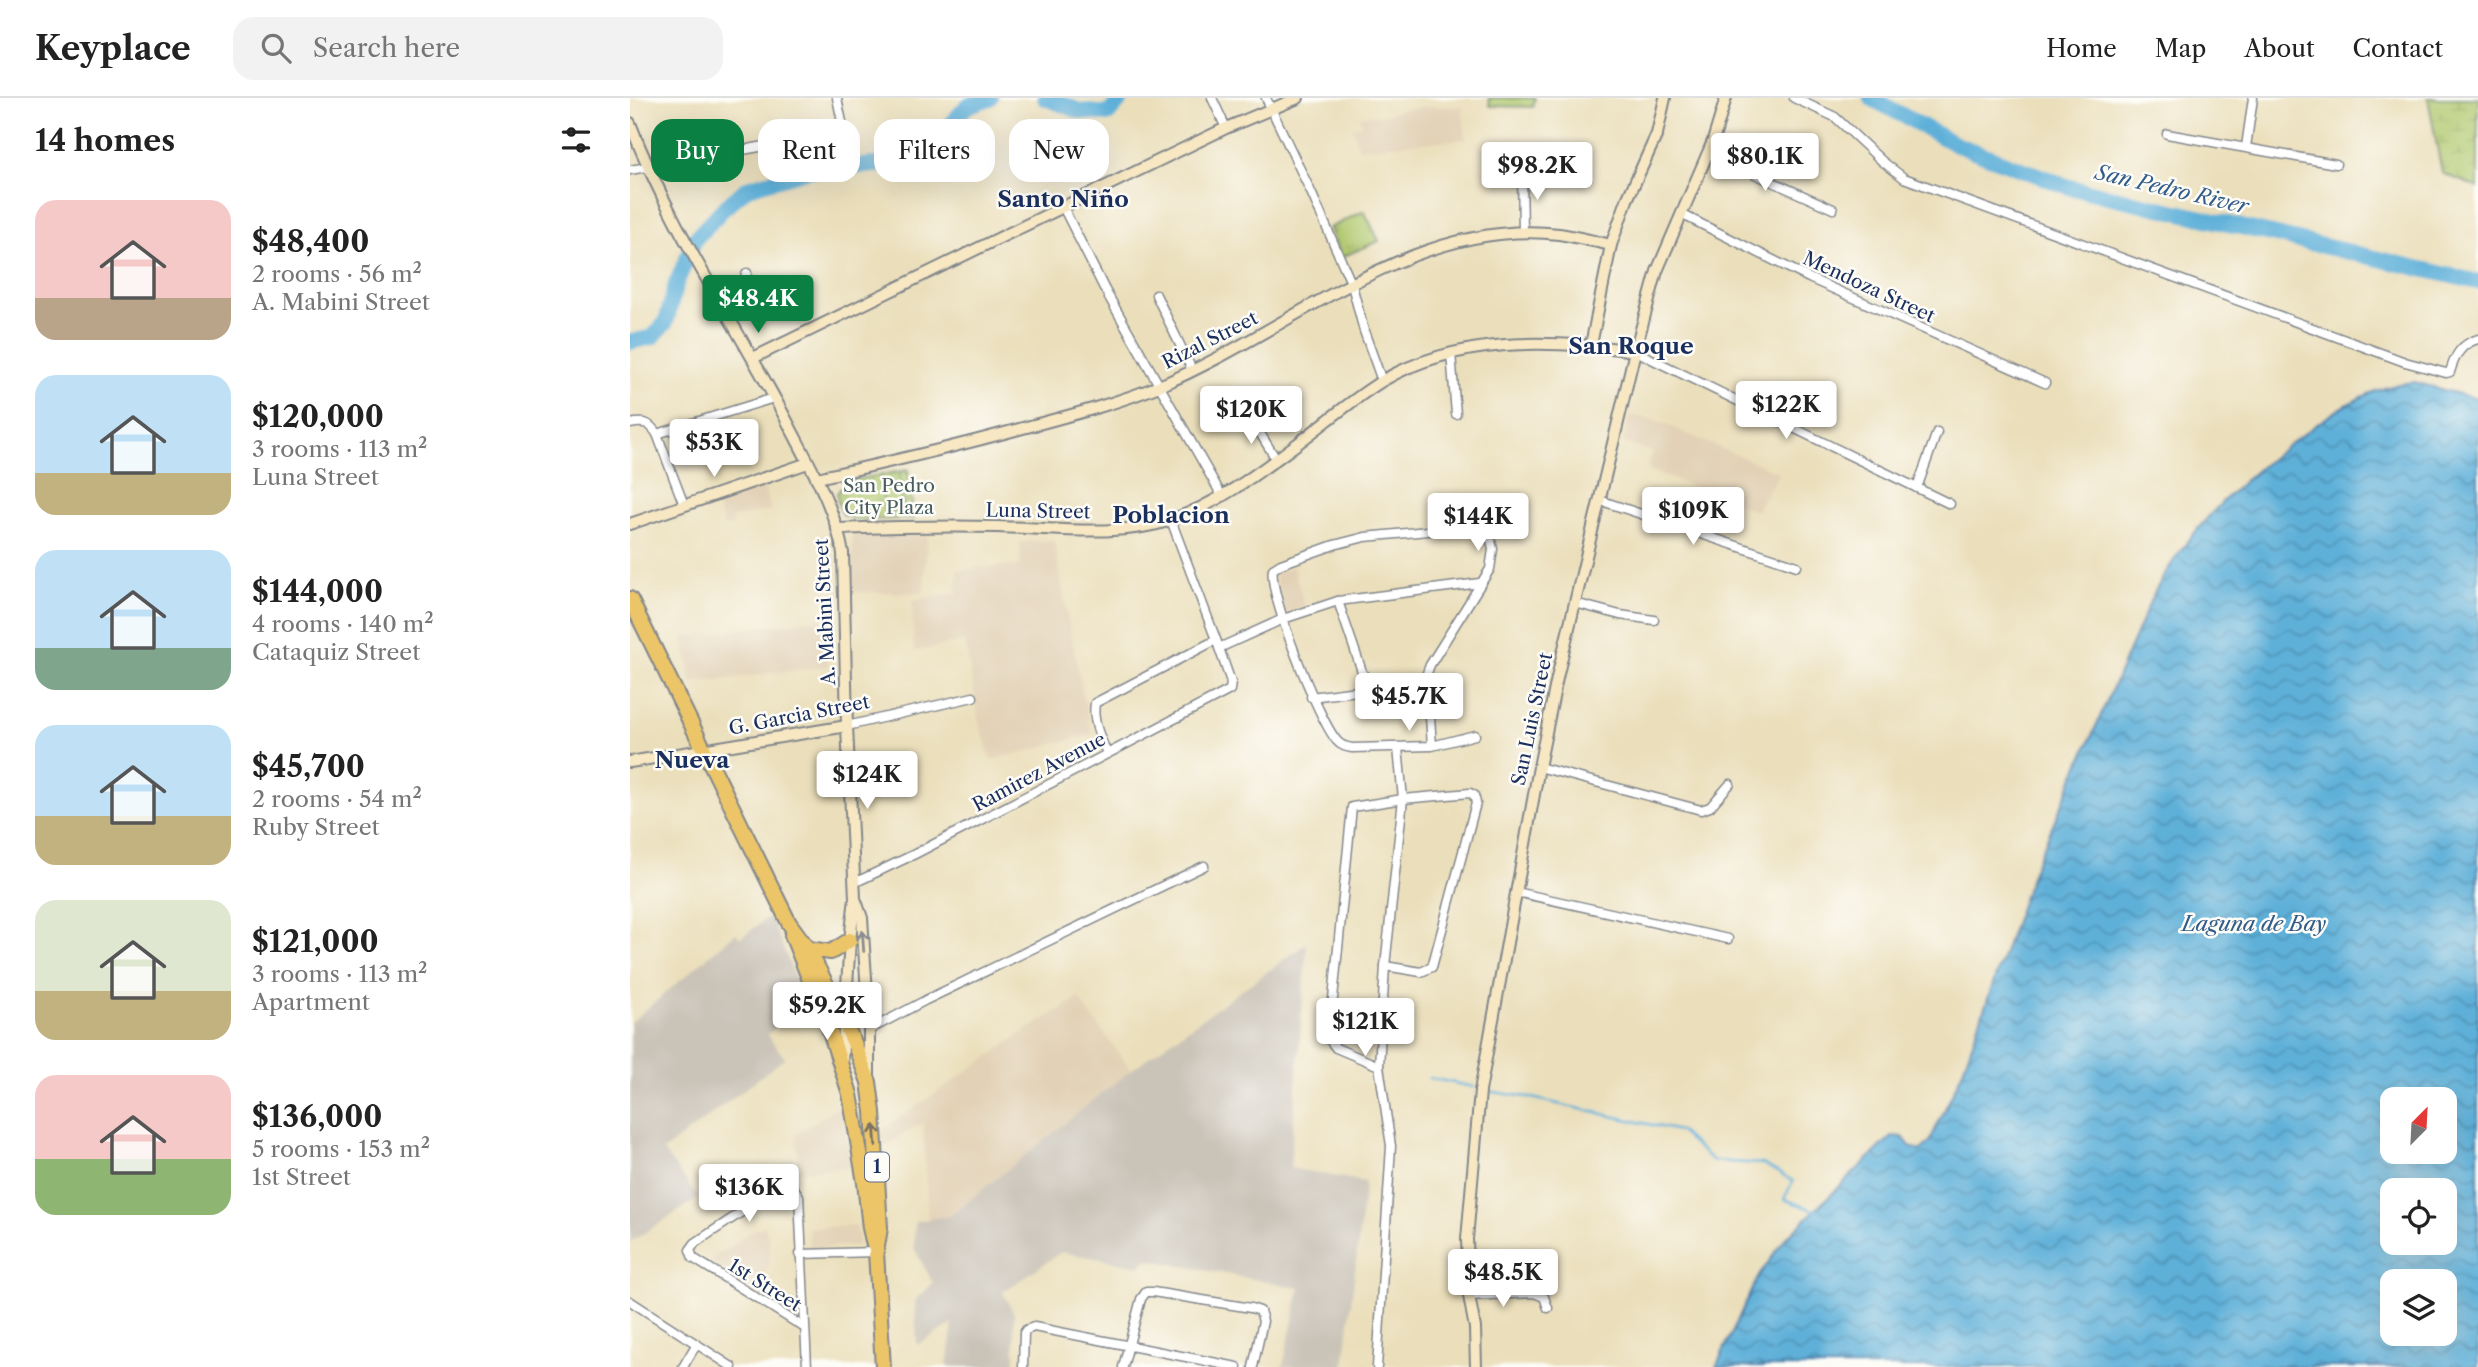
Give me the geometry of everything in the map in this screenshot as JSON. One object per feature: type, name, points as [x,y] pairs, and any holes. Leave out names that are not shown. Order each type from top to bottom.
[{"type":"highway","name":"1","points":[[630,599],[789,923],[808,949],[845,1023],[869,1082],[876,1143],[880,1228],[876,1252]]},
{"type":"highway","name":"1","points":[[789,923],[795,946],[841,1064],[857,1128],[870,1228],[876,1252],[883,1367]]},
{"type":"highway","points":[[808,949],[831,952],[850,940]]},
{"type":"street","points":[[837,98],[841,119]]},
{"type":"street","points":[[1212,98],[1226,128]]},
{"type":"street","points":[[1266,98],[1352,285],[1364,331],[1382,381]]},
{"type":"street","points":[[753,358],[1062,206],[1226,128],[1298,98]]},
{"type":"street","points":[[1591,345],[1611,246],[1627,200],[1657,134],[1665,98]]},
{"type":"street","name":"San Luis Street","points":[[1476,1367],[1475,1328],[1469,1296],[1468,1239],[1480,1091],[1539,767],[1599,500],[1657,271],[1708,153],[1726,98]]},
{"type":"street","points":[[1794,98],[1835,117],[1904,178],[2395,358],[2445,373],[2450,372],[2460,348],[2468,342],[2478,340]]},
{"type":"street","points":[[2246,147],[2253,98]]},
{"type":"street","name":"A. Mabini Street","points":[[630,123],[647,166],[676,224],[753,358],[817,478],[839,529],[843,553],[855,898],[841,1064]]},
{"type":"street","points":[[2167,134],[2336,164]]},
{"type":"street","points":[[630,170],[758,147]]},
{"type":"street","points":[[1708,153],[1833,209]]},
{"type":"street","points":[[1522,170],[1523,233]]},
{"type":"street","points":[[1062,206],[1222,496]]},
{"type":"street","name":"Mendoza Street","points":[[1681,214],[1809,278],[2045,383]]},
{"type":"street","name":"Rizal Street","points":[[817,478],[924,455],[1018,430],[1084,412],[1159,386],[1352,285],[1442,245],[1523,233],[1558,234],[1611,246]]},
{"type":"street","points":[[727,312],[747,273]]},
{"type":"street","points":[[1156,295],[1192,370]]},
{"type":"street","name":"Luna Street","points":[[839,529],[941,526],[1104,530],[1139,527],[1171,520],[1222,496],[1382,381],[1422,362],[1451,353],[1481,347],[1532,343],[1591,345],[1635,351],[1950,504]]},
{"type":"street","points":[[1451,353],[1456,414]]},
{"type":"street","points":[[657,434],[774,398]]},
{"type":"street","points":[[1250,417],[1276,459]]},
{"type":"street","points":[[630,424],[648,423],[657,434],[684,505]]},
{"type":"street","points":[[1917,488],[1937,432]]},
{"type":"street","points":[[630,524],[808,463]]},
{"type":"street","points":[[1599,500],[1797,566]]},
{"type":"street","points":[[1171,520],[1218,644]]},
{"type":"street","points":[[1432,746],[1426,682],[1430,665],[1490,569],[1493,549],[1489,533],[1481,528],[1470,527],[1365,537],[1334,545],[1273,569],[1272,578],[1283,619],[1311,697],[1334,738],[1342,746],[1432,746],[1475,735]]},
{"type":"street","points":[[1107,753],[1098,732],[1093,711],[1095,703],[1218,644],[1338,601],[1480,583]]},
{"type":"street","points":[[1338,601],[1368,689]]},
{"type":"street","points":[[1575,603],[1620,615],[1654,620]]},
{"type":"street","name":"Ramirez Avenue","points":[[854,883],[915,855],[1230,690],[1231,682],[1218,644]]},
{"type":"street","points":[[1311,697],[1426,682]]},
{"type":"street","name":"G. Garcia Street","points":[[630,762],[847,726],[973,697]]},
{"type":"street","points":[[1377,1367],[1391,1146],[1379,1066],[1385,967],[1402,799],[1398,748]]},
{"type":"street","points":[[1539,767],[1700,810],[1710,807],[1730,784]]},
{"type":"street","points":[[1379,1066],[1336,1048],[1331,1043],[1329,1034],[1352,807],[1466,792],[1474,795],[1476,803],[1432,967],[1421,972],[1385,967]]},
{"type":"street","points":[[869,1030],[1204,866]]},
{"type":"street","points":[[1516,892],[1728,939]]},
{"type":"street","name":"A. Mabini Street","points":[[855,898],[862,918],[869,1030],[869,1082]]},
{"type":"street","name":"1st Street","points":[[805,1328],[693,1258],[690,1250],[695,1242],[781,1186],[787,1185],[793,1187],[799,1196],[807,1367]]},
{"type":"street","points":[[800,1254],[876,1252]]},
{"type":"street","points":[[1122,1367],[1141,1299],[1146,1292],[1260,1311],[1263,1321],[1253,1367]]},
{"type":"street","points":[[1469,1296],[1534,1293],[1544,1297],[1548,1308]]},
{"type":"street","points":[[630,1301],[732,1367]]},
{"type":"street","points":[[1023,1367],[1024,1333],[1030,1328],[1237,1367]]},
{"type":"street","points":[[683,1367],[696,1345]]},
{"type":"shaded area","points":[[1462,107],[1466,139],[1358,148],[1352,127],[1362,125],[1360,116],[1385,115],[1403,109]]},
{"type":"shaded area","points":[[1630,415],[1655,420],[1779,473],[1756,511],[1647,469],[1652,452],[1623,442]]},
{"type":"shaded area","points":[[764,487],[771,510],[732,518],[734,525],[724,527],[716,501]]},
{"type":"shaded area","points":[[852,533],[928,535],[923,593],[853,592]]},
{"type":"shaded area","points":[[1054,541],[1092,734],[991,760],[979,722],[965,641],[914,652],[912,600],[957,593],[958,570],[1020,565],[1020,542]]},
{"type":"shaded area","points":[[1293,567],[1305,607],[1285,613],[1274,573]]},
{"type":"shaded area","points":[[821,619],[828,666],[692,683],[683,637]]},
{"type":"shaded area","points":[[770,916],[805,1002],[767,1035],[785,1058],[663,1151],[699,1198],[630,1242],[630,1023],[736,933],[740,938]]},
{"type":"shaded area","points":[[1307,943],[1290,1168],[1365,1182],[1344,1367],[1283,1367],[1300,1288],[1146,1259],[1140,1266],[1061,1252],[1003,1292],[1014,1314],[1015,1367],[947,1367],[953,1324],[917,1345],[915,1301],[933,1283],[914,1248],[915,1221],[950,1216],[1131,1070]]},
{"type":"shaded area","points":[[1078,998],[1131,1070],[950,1216],[928,1220],[923,1122],[882,1147],[881,1131]]},
{"type":"shaded area","points":[[842,1104],[852,1167],[799,1171],[796,1134]]},
{"type":"shaded area","points":[[765,1226],[769,1239],[770,1264],[757,1288],[710,1261],[753,1230]]},
{"type":"shaded area","points":[[857,1226],[858,1245],[810,1248],[808,1228]]},
{"type":"green space","points":[[1489,98],[1535,98],[1533,107],[1490,106]]},
{"type":"green space","points":[[2428,98],[2478,98],[2478,188],[2442,173]]},
{"type":"green space","points":[[1364,211],[1379,241],[1342,257],[1329,228]]},
{"type":"green space","name":"San Pedro City Plaza","points":[[908,470],[914,519],[856,520],[843,515],[837,493],[847,481]]},
{"type":"green space","points":[[899,472],[904,510],[885,512],[880,475]]},
{"type":"water","name":"Laguna de Bay","points":[[2414,382],[2478,399],[2478,1367],[1716,1367],[1756,1280],[1784,1240],[1892,1136],[1903,1137],[1910,1146],[1920,1151],[1929,1143],[1961,1075],[2032,873],[2153,595],[2184,546],[2241,484],[2285,447],[2346,405],[2386,388]]},
{"type":"waterway","name":"San Pedro River","points":[[630,342],[653,337],[666,322],[676,284],[695,239],[747,188],[809,170],[875,165],[911,159],[942,134],[967,106],[990,98]]},
{"type":"waterway","name":"San Pedro River","points":[[1045,98],[1080,111],[1108,114],[1122,98]]},
{"type":"waterway","name":"San Pedro River","points":[[1871,98],[1955,144],[2069,187],[2478,282]]},
{"type":"waterway","points":[[1429,1078],[1474,1087]]},
{"type":"waterway","points":[[1487,1091],[1527,1097],[1679,1131],[1713,1161],[1763,1164],[1793,1181],[1784,1199],[1816,1211]]},
{"type":"district","name":"Santo Niño","points":[[1063,199]]},
{"type":"district","name":"San Roque","points":[[1631,346]]},
{"type":"district","name":"Poblacion","points":[[1171,515]]},
{"type":"district","name":"Nueva","points":[[692,760]]}]
